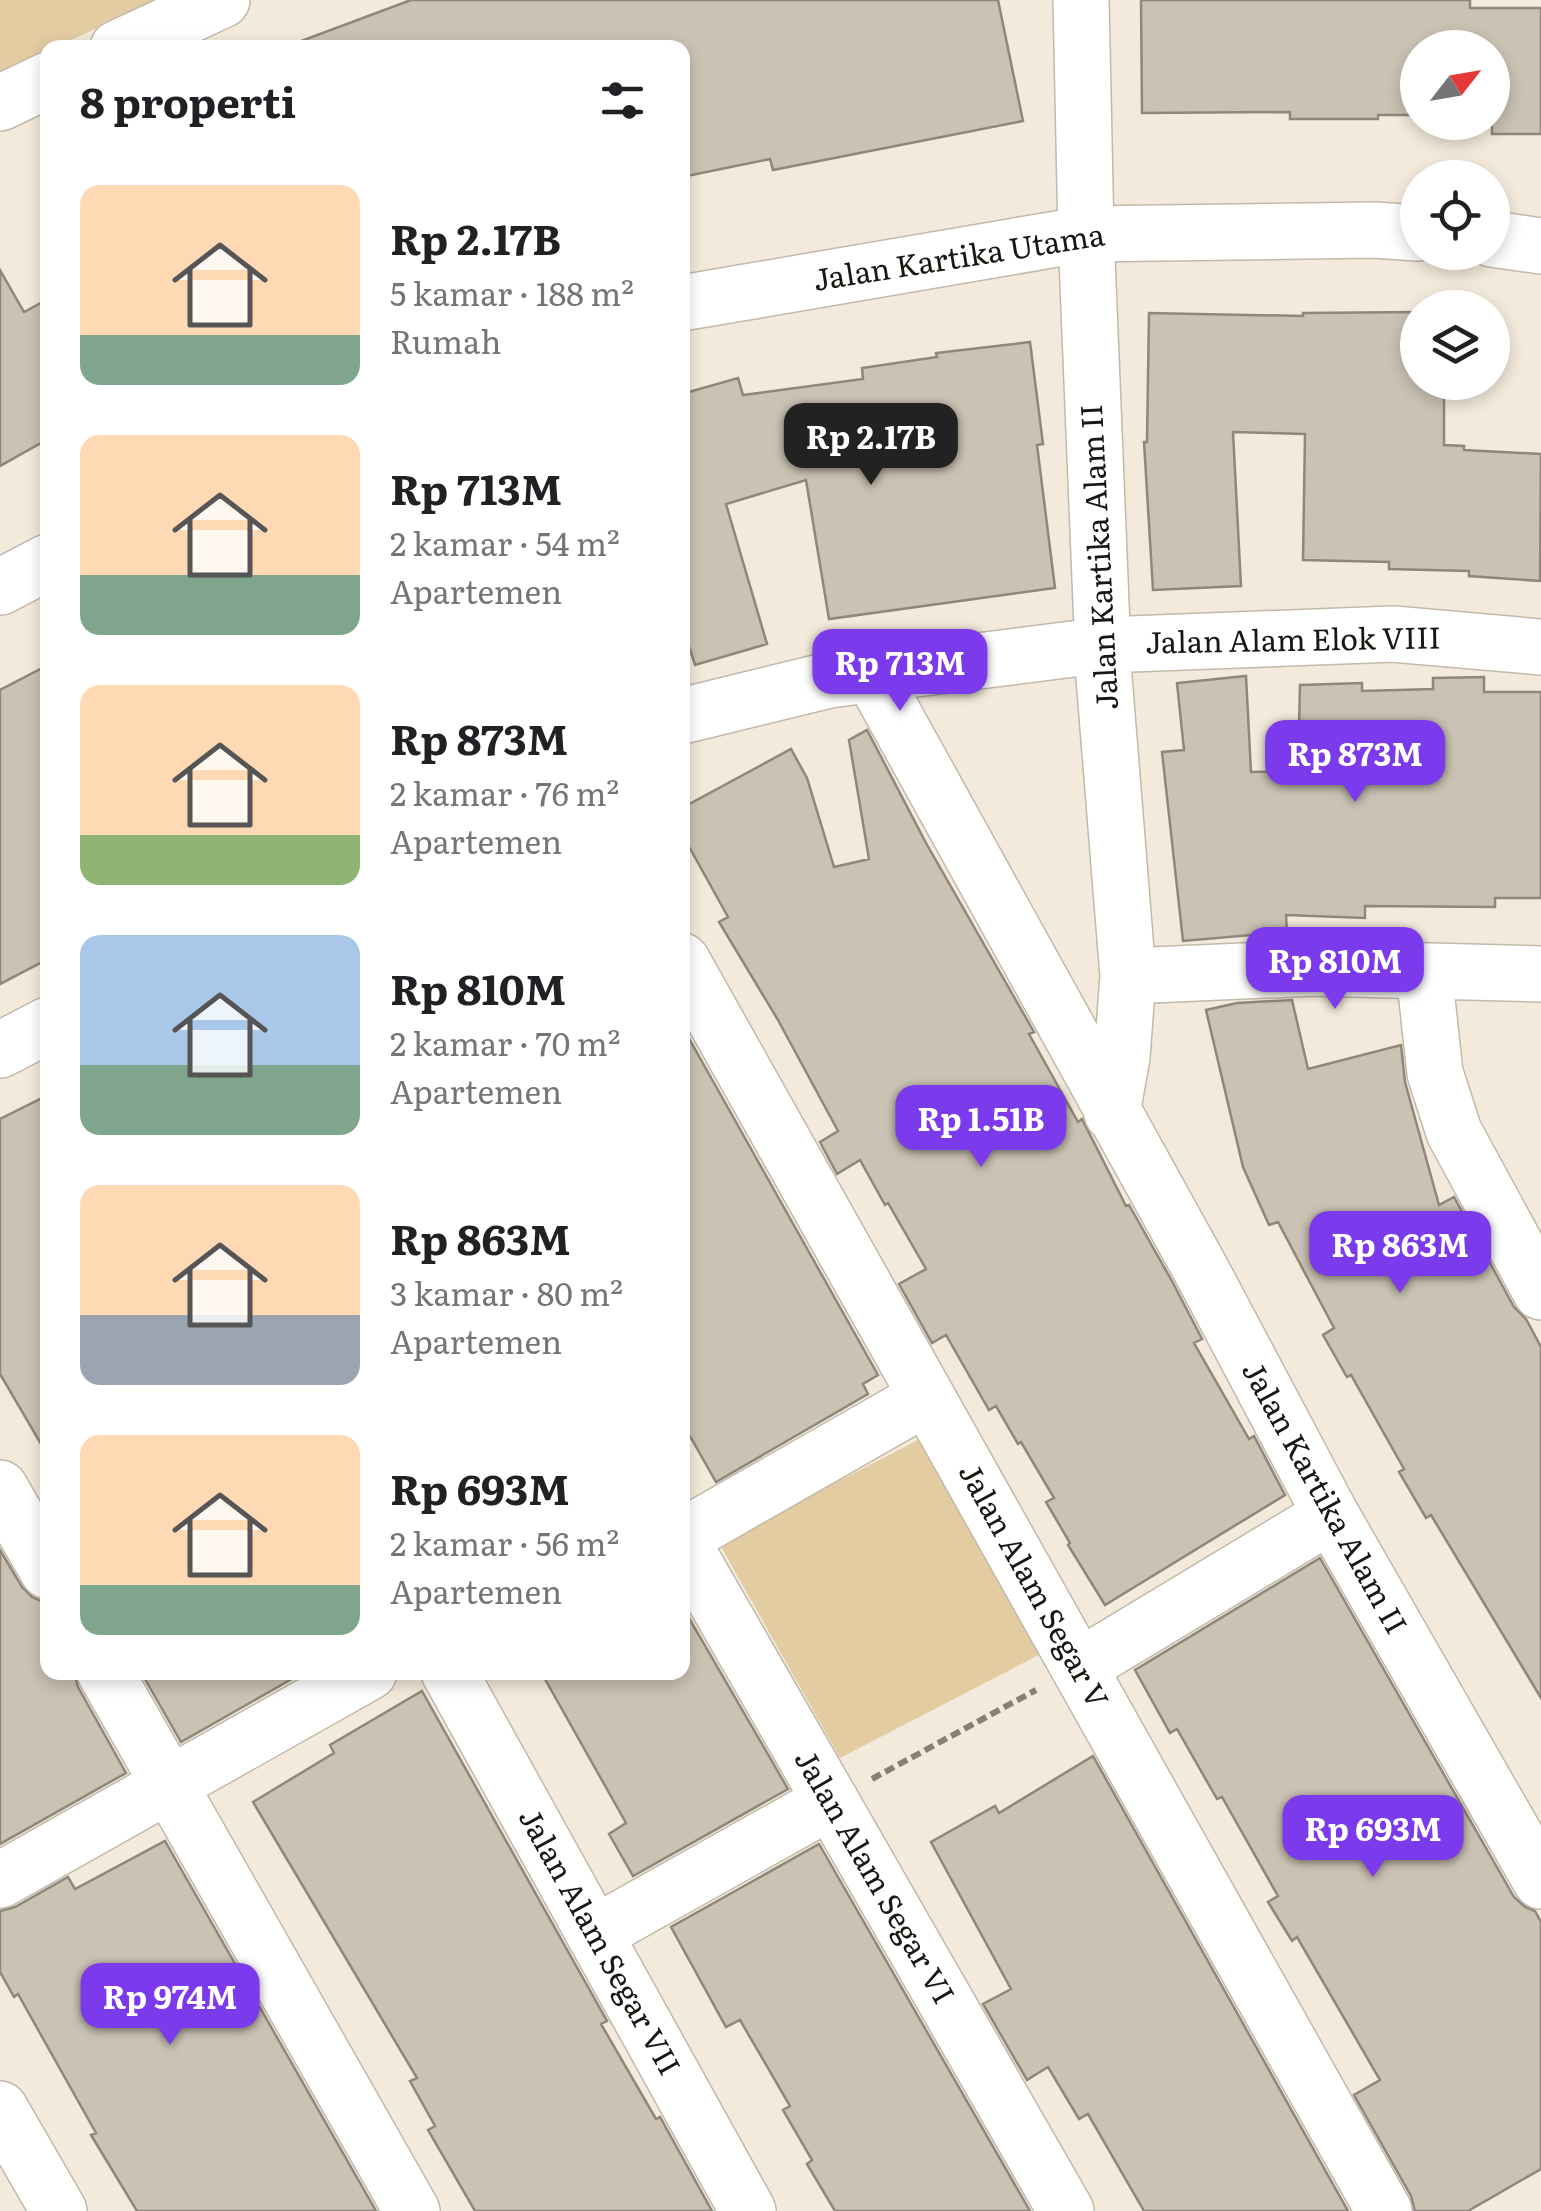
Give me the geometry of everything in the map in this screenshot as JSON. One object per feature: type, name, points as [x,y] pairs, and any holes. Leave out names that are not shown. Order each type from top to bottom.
[{"type":"street","points":[[135,40],[222,0]]},
{"type":"street","name":"Jalan Kartika Alam II","points":[[1081,0],[1104,677],[1128,976],[1122,1057],[1112,1113]]},
{"type":"street","points":[[0,103],[40,84]]},
{"type":"street","name":"Jalan Kartika Utama","points":[[690,302],[1086,234],[1400,232]]},
{"type":"street","points":[[1510,242],[1541,246]]},
{"type":"street","points":[[0,586],[40,566]]},
{"type":"street","name":"Jalan Alam Elok VIII","points":[[690,714],[830,680],[1104,645],[1392,634],[1541,647]]},
{"type":"street","name":"Jalan Kartika Alam II","points":[[872,675],[1200,1268],[1331,1515],[1541,1881]]},
{"type":"street","points":[[1128,976],[1314,968],[1541,974]]},
{"type":"street","points":[[1424,972],[1435,1072],[1454,1132],[1541,1292]]},
{"type":"street","name":"Jalan Alam Segar V","points":[[690,974],[1384,2211]]},
{"type":"street","points":[[0,1050],[40,1029]]},
{"type":"street","points":[[690,1535],[927,1397]]},
{"type":"street","points":[[0,1488],[40,1557]]},
{"type":"street","points":[[1080,1667],[1331,1515]]},
{"type":"street","name":"Jalan Alam Segar VI","points":[[690,1554],[1066,2211]]},
{"type":"street","points":[[110,1680],[412,2211]]},
{"type":"street","points":[[0,1880],[354,1680]]},
{"type":"street","name":"Jalan Alam Segar VII","points":[[453,1680],[748,2211]]},
{"type":"street","points":[[594,1934],[831,1802]]},
{"type":"street","points":[[0,2109],[60,2211]]},
{"type":"path","points":[[831,1802],[1080,1667]]},
{"type":"shaded area","points":[[0,0],[161,0],[71,40],[40,40],[40,54],[0,72]]},
{"type":"shaded area","points":[[947,1425],[1064,1642],[840,1758],[719,1543]]},
{"type":"building","points":[[411,0],[998,0],[1023,121],[773,170],[770,159],[690,175],[690,40],[304,40]]},
{"type":"building","points":[[1141,0],[1470,0],[1470,8],[1541,8],[1541,134],[1510,134],[1510,30],[1400,30],[1400,115],[1378,115],[1378,119],[1290,119],[1290,112],[1142,113]]},
{"type":"building","points":[[0,270],[24,312],[40,303],[40,444],[0,466]]},
{"type":"building","points":[[1400,312],[1400,400],[1444,400],[1444,445],[1464,446],[1464,450],[1541,454],[1540,581],[1469,576],[1469,571],[1389,569],[1389,562],[1303,560],[1305,434],[1233,432],[1241,586],[1153,590],[1144,442],[1149,313]]},
{"type":"building","points":[[1030,342],[1043,444],[1037,445],[1055,588],[829,619],[806,480],[726,504],[767,644],[695,665],[690,649],[690,392],[738,378],[743,395],[863,379],[862,368],[937,357],[936,353]]},
{"type":"building","points":[[40,669],[40,963],[0,984],[0,690]]},
{"type":"building","points":[[1246,676],[1251,772],[1298,771],[1300,685],[1362,683],[1362,691],[1433,689],[1433,678],[1484,677],[1484,692],[1541,692],[1541,898],[1495,898],[1495,907],[1365,906],[1365,918],[1286,915],[1287,932],[1183,941],[1162,752],[1184,750],[1177,683]]},
{"type":"building","points":[[867,730],[926,843],[1034,1032],[1029,1034],[1078,1122],[1082,1119],[1126,1206],[1129,1205],[1173,1283],[1202,1339],[1194,1343],[1249,1439],[1254,1436],[1285,1495],[1105,1605],[1068,1545],[1046,1502],[1054,1498],[1021,1442],[1018,1444],[996,1406],[989,1410],[946,1335],[932,1343],[899,1284],[926,1269],[888,1203],[885,1205],[860,1160],[837,1174],[820,1142],[838,1131],[719,922],[728,917],[690,848],[690,804],[791,749],[807,778],[834,867],[869,859],[849,740]]},
{"type":"building","points":[[1292,1000],[1308,1069],[1401,1045],[1405,1082],[1439,1205],[1454,1197],[1514,1307],[1526,1319],[1541,1347],[1541,1698],[1431,1515],[1426,1518],[1399,1472],[1404,1469],[1351,1375],[1347,1377],[1323,1335],[1334,1328],[1278,1222],[1269,1225],[1243,1167],[1206,1010],[1237,1003]]},
{"type":"building","points":[[690,1040],[878,1375],[863,1384],[868,1394],[716,1482],[690,1436]]},
{"type":"building","points":[[40,1099],[40,1442],[0,1374],[0,1119]]},
{"type":"building","points":[[0,1550],[22,1587],[40,1600],[40,1680],[76,1680],[126,1773],[0,1844]]},
{"type":"building","points":[[1320,1558],[1514,1897],[1535,1911],[1541,1922],[1541,2169],[1468,2211],[1415,2211],[1411,2196],[1354,2095],[1380,2080],[1297,1937],[1292,1941],[1268,1902],[1278,1896],[1222,1797],[1217,1799],[1177,1729],[1170,1733],[1135,1670]]},
{"type":"building","points":[[690,1620],[788,1789],[633,1876],[609,1834],[626,1823],[546,1680],[690,1680]]},
{"type":"building","points":[[146,1680],[290,1680],[181,1742]]},
{"type":"building","points":[[422,1691],[607,2021],[601,2024],[656,2119],[660,2117],[712,2211],[475,2211],[428,2130],[435,2126],[410,2081],[417,2078],[253,1802],[334,1753],[330,1745]]},
{"type":"building","points":[[1093,1756],[1348,2211],[1144,2211],[1088,2114],[1079,2119],[1048,2067],[1027,2080],[983,2004],[1011,1989],[931,1842],[995,1806],[999,1813]]},
{"type":"building","points":[[165,1841],[376,2211],[137,2211],[91,2135],[96,2133],[18,1994],[14,1997],[0,1972],[0,1911],[15,1907],[68,1877],[75,1889]]},
{"type":"building","points":[[819,1844],[1030,2211],[835,2211],[807,2164],[812,2160],[783,2110],[790,2106],[740,2020],[726,2027],[671,1927]]}]
